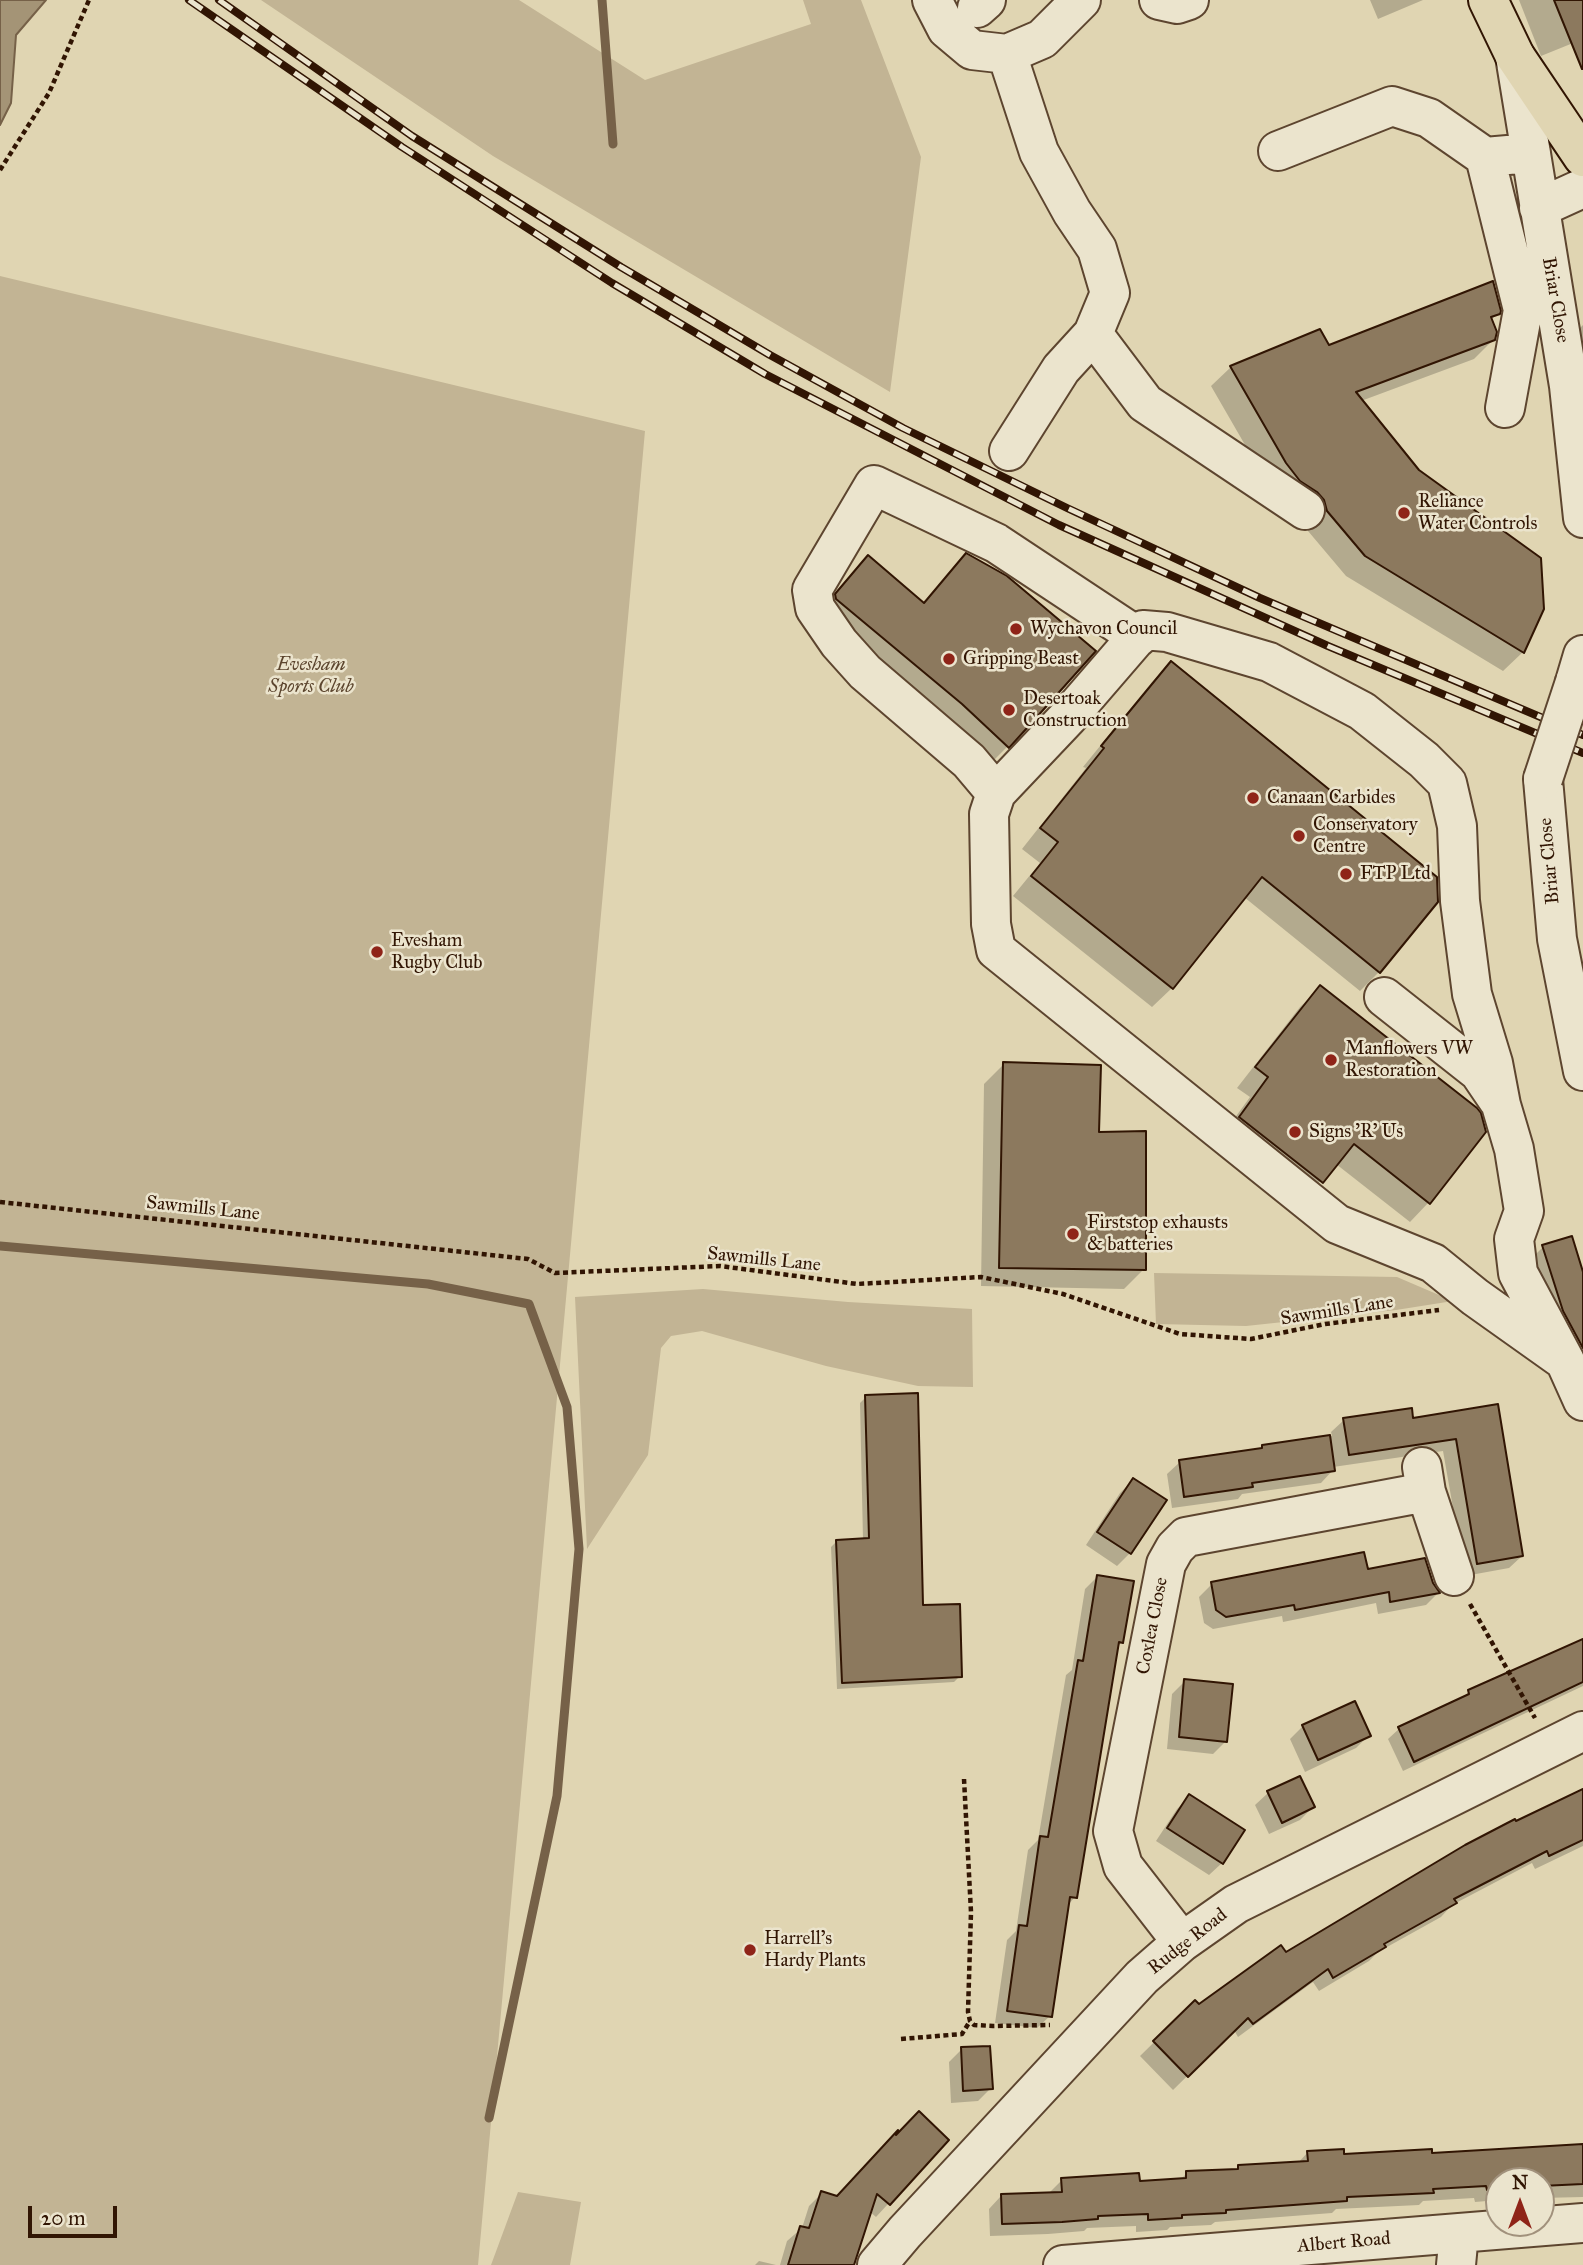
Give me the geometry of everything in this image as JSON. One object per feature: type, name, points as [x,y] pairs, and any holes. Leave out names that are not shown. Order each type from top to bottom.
[{"type":"main road","points":[[1488,0],[1515,56],[1583,157]]},
{"type":"street","points":[[932,0],[947,29],[972,50],[1007,54],[1042,39],[1081,0]]},
{"type":"street","points":[[1159,0],[1177,4],[1189,0]]},
{"type":"street","points":[[1007,54],[1039,152],[1072,212],[1097,250],[1110,293],[1093,334],[1061,369],[1009,451]]},
{"type":"street","name":"Briar Close","points":[[1515,56],[1569,386],[1583,518]]},
{"type":"street","points":[[1278,151],[1392,106],[1429,118],[1485,157],[1531,153]]},
{"type":"street","points":[[1485,157],[1523,310],[1505,408]]},
{"type":"street","points":[[1539,208],[1583,188]]},
{"type":"street","points":[[1093,334],[1145,403],[1305,510]]},
{"type":"street","points":[[996,793],[970,761],[865,672],[839,643],[815,608],[812,590],[874,485],[996,544],[1138,637]]},
{"type":"street","points":[[1565,1361],[1475,1297],[1433,1263],[1337,1224],[996,950],[991,924],[989,814],[996,793],[1068,717],[1143,630],[1167,632],[1269,662],[1362,711],[1424,760],[1447,783],[1457,827],[1460,901],[1472,994],[1493,1063],[1501,1105],[1514,1149],[1524,1211],[1514,1239],[1518,1273],[1565,1361],[1583,1401]]},
{"type":"street","name":"Briar Close","points":[[1579,668],[1544,779],[1557,939],[1583,1071]]},
{"type":"street","points":[[1384,997],[1479,1072],[1501,1105]]},
{"type":"street","name":"Coxlea Close","points":[[1182,1942],[1123,1866],[1113,1831],[1166,1564],[1175,1548],[1186,1537],[1424,1480],[1454,1576]]},
{"type":"street","name":"Rudge Road","points":[[877,2265],[1142,1977],[1182,1942],[1236,1904],[1567,1739]]},
{"type":"street","name":"Albert Road","points":[[1063,2265],[1458,2249],[1583,2223]]},
{"type":"path","points":[[0,170],[49,93],[89,0]]},
{"type":"path","name":"Sawmills Lane","points":[[0,1202],[528,1259],[555,1273],[720,1266],[857,1284],[981,1277],[1063,1294],[1180,1334],[1251,1339],[1325,1324],[1433,1312],[1475,1297]]},
{"type":"path","points":[[1454,1576],[1567,1739]]},
{"type":"path","points":[[964,1779],[971,1912],[970,2021],[974,2025],[993,2026],[1096,2026]]},
{"type":"path","points":[[901,2039],[962,2034],[970,2021]]},
{"type":"green space","points":[[261,0],[519,0],[645,80],[811,24],[803,0],[861,0],[921,157],[890,392],[493,156]]},
{"type":"green space","name":"Evesham Sports Club","points":[[0,276],[645,431],[478,2265],[0,2265]]},
{"type":"green space","points":[[1154,1273],[1397,1277],[1453,1301],[1396,1310],[1246,1326],[1156,1324]]},
{"type":"green space","points":[[703,1289],[848,1302],[972,1309],[973,1387],[918,1386],[826,1366],[702,1331],[671,1336],[661,1348],[648,1455],[587,1549],[575,1297]]},
{"type":"green space","points":[[518,2192],[581,2202],[570,2265],[491,2265]]},
{"type":"shaded area","points":[[0,0],[46,0],[16,35],[11,103],[0,125]]},
{"type":"building","points":[[1554,0],[1583,0],[1583,69],[1582,69]]},
{"type":"building","name":"Reliance Water Controls","points":[[1493,281],[1501,311],[1491,317],[1497,332],[1495,340],[1356,392],[1419,470],[1541,558],[1544,609],[1524,653],[1365,556],[1327,511],[1324,500],[1300,481],[1286,463],[1230,366],[1320,329],[1329,345]]},
{"type":"building","points":[[966,553],[1007,576],[1096,651],[1009,748],[962,704],[836,599],[835,594],[868,555],[924,603]]},
{"type":"building","points":[[1171,661],[1437,877],[1438,902],[1380,973],[1262,877],[1173,989],[1031,876],[1058,842],[1040,828],[1104,748],[1101,746]]},
{"type":"building","points":[[1320,985],[1481,1113],[1486,1132],[1430,1204],[1354,1144],[1323,1183],[1239,1117],[1268,1077],[1255,1067]]},
{"type":"building","points":[[1003,1062],[1101,1065],[1099,1132],[1146,1131],[1146,1270],[999,1268]]},
{"type":"building","points":[[1572,1236],[1583,1272],[1583,1348],[1563,1311],[1542,1245]]},
{"type":"building","points":[[918,1393],[923,1605],[960,1604],[962,1677],[842,1683],[836,1540],[869,1538],[865,1395]]},
{"type":"building","points":[[1498,1404],[1523,1556],[1477,1564],[1456,1439],[1349,1455],[1343,1418],[1412,1408],[1413,1418]]},
{"type":"building","points":[[1330,1435],[1335,1471],[1252,1483],[1253,1487],[1184,1497],[1179,1460]]},
{"type":"building","points":[[1133,1478],[1167,1500],[1131,1554],[1097,1532]]},
{"type":"building","points":[[1364,1552],[1368,1569],[1425,1558],[1433,1583],[1440,1593],[1390,1602],[1389,1592],[1295,1610],[1294,1605],[1226,1617],[1216,1610],[1211,1582]]},
{"type":"building","points":[[1097,1575],[1134,1581],[1123,1643],[1119,1642],[1077,1898],[1070,1897],[1052,2017],[1007,2011],[1019,1925],[1027,1926],[1040,1836],[1048,1837],[1078,1660],[1083,1661]]},
{"type":"building","points":[[1583,1639],[1583,1682],[1414,1762],[1398,1727],[1469,1694],[1468,1690]]},
{"type":"building","points":[[1184,1679],[1233,1684],[1227,1742],[1179,1737]]},
{"type":"building","points":[[1355,1701],[1371,1736],[1318,1760],[1302,1725]]},
{"type":"building","points":[[1300,1776],[1315,1807],[1282,1823],[1267,1791]]},
{"type":"building","points":[[1583,1789],[1583,1840],[1549,1856],[1547,1851],[1454,1899],[1457,1903],[1384,1944],[1386,1947],[1333,1978],[1328,1969],[1253,2024],[1248,2018],[1188,2077],[1153,2041],[1195,2000],[1199,2004],[1281,1945],[1286,1952],[1465,1845]]},
{"type":"building","points":[[1189,1794],[1245,1830],[1223,1864],[1167,1828]]},
{"type":"building","points":[[990,2046],[993,2089],[963,2091],[961,2047]]},
{"type":"building","points":[[919,2111],[949,2140],[890,2205],[877,2194],[854,2265],[788,2265],[800,2226],[809,2228],[821,2191],[837,2196]]},
{"type":"building","points":[[1583,2144],[1583,2184],[1555,2185],[1555,2167],[1485,2167],[1485,2186],[1433,2189],[1434,2193],[1347,2197],[1347,2201],[1226,2210],[1226,2213],[1182,2215],[1182,2218],[1148,2220],[1148,2214],[1098,2216],[1098,2219],[1062,2222],[1002,2224],[1001,2194],[1062,2192],[1061,2178],[1139,2173],[1140,2181],[1186,2178],[1186,2171],[1238,2169],[1238,2165],[1308,2161],[1307,2151],[1344,2149],[1344,2154],[1432,2149],[1432,2153]]},
{"type":"waterway","points":[[602,0],[613,144]]},
{"type":"waterway","points":[[0,1246],[428,1284],[529,1304],[567,1407],[579,1549],[557,1796],[489,2118]]},
{"type":"railway","points":[[189,0],[402,147],[612,283],[765,374],[1059,525],[1328,646],[1583,753]]},
{"type":"railway","points":[[219,0],[412,136],[621,267],[770,355],[903,428],[1260,598],[1583,735]]},
{"type":"place","name":"Reliance Water Controls","points":[[1404,513]]},
{"type":"place","name":"Wychavon Council","points":[[1016,629]]},
{"type":"place","name":"Gripping Beast","points":[[949,659]]},
{"type":"place","name":"Desertoak Construction","points":[[1009,710]]},
{"type":"place","name":"Canaan Carbides","points":[[1253,798]]},
{"type":"place","name":"Conservatory Centre","points":[[1299,836]]},
{"type":"place","name":"FTP Ltd","points":[[1346,874]]},
{"type":"place","name":"Evesham Rugby Club","points":[[377,952]]},
{"type":"place","name":"Manflowers VW Restoration","points":[[1331,1060]]},
{"type":"place","name":"Signs 'R' Us","points":[[1295,1132]]},
{"type":"place","name":"Firststop exhausts & batteries","points":[[1073,1234]]},
{"type":"place","name":"Harrell's Hardy Plants","points":[[750,1950]]}]
